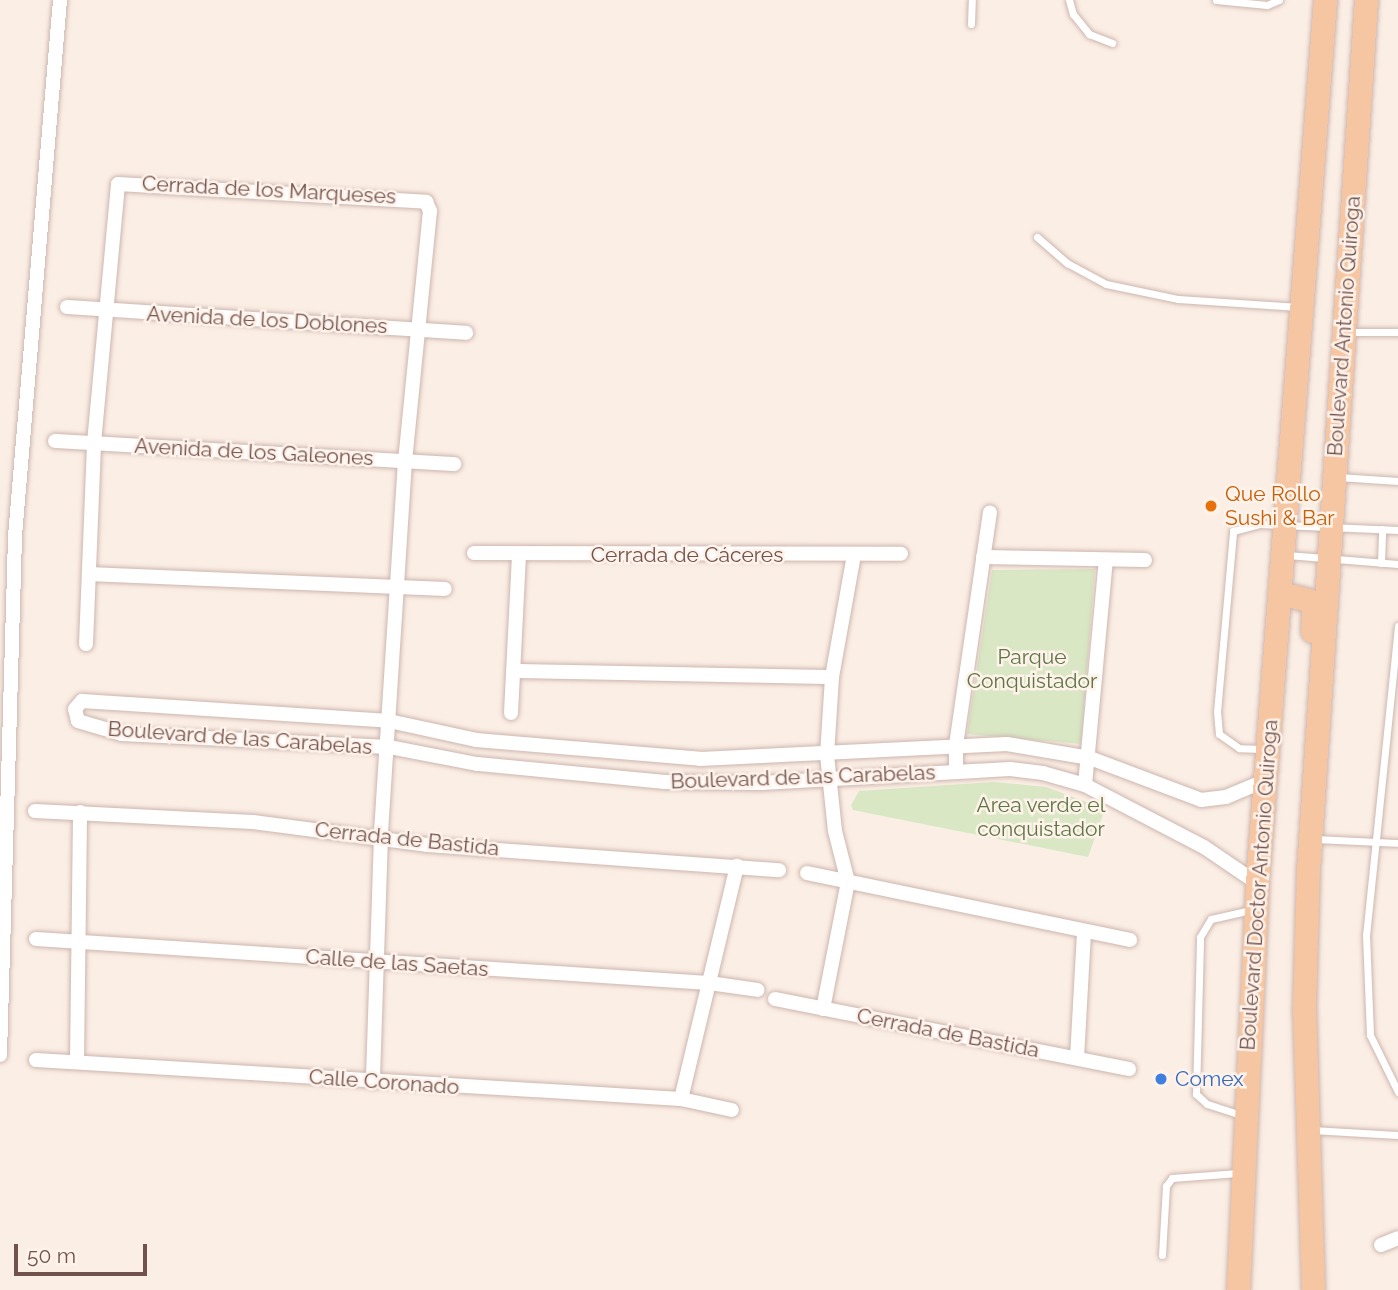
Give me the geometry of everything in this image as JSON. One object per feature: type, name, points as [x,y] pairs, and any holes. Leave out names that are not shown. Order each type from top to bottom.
[{"type":"main road","name":"Boulevard Antonio Quiroga","points":[[1275,647],[1325,0]]},
{"type":"main road","name":"Boulevard Antonio Quiroga","points":[[1318,714],[1366,0]]},
{"type":"main road","points":[[1280,593],[1308,600],[1312,607],[1311,677],[1318,714],[1310,839],[1304,1011],[1313,1290]]},
{"type":"main road","name":"Boulevard Doctor Antonio Quiroga","points":[[1238,1290],[1257,883],[1275,647]]},
{"type":"street","points":[[0,1055],[15,536],[60,0]]},
{"type":"street","name":"Cerrada de los Marqueses","points":[[86,644],[94,443],[118,184],[404,197],[426,202],[430,211],[405,461],[389,747],[381,836],[373,1082]]},
{"type":"street","name":"Avenida de los Doblones","points":[[67,307],[466,333]]},
{"type":"street","name":"Avenida de los Galeones","points":[[55,441],[454,464]]},
{"type":"street","points":[[956,772],[956,745],[990,512]]},
{"type":"street","name":"Cerrada de Cáceres","points":[[474,552],[901,554]]},
{"type":"street","points":[[511,713],[519,554]]},
{"type":"street","points":[[823,1009],[848,881],[828,779],[827,755],[832,677],[854,555]]},
{"type":"street","points":[[983,557],[1145,560]]},
{"type":"street","points":[[1085,785],[1090,758],[1105,560]]},
{"type":"street","points":[[89,574],[445,589]]},
{"type":"street","points":[[513,671],[832,677]]},
{"type":"street","name":"Boulevard de las Carabelas","points":[[1257,883],[1204,848],[1085,785],[1010,769],[828,779],[665,782],[477,764],[389,747],[122,734],[78,721],[75,709],[82,701],[389,721],[476,740],[700,759],[827,755],[956,745],[1007,744],[1090,758],[1201,800],[1226,797],[1264,781]]},
{"type":"street","name":"Cerrada de Bastida","points":[[35,811],[79,811],[253,822],[381,836],[428,845],[779,870]]},
{"type":"street","points":[[77,1062],[79,811]]},
{"type":"street","points":[[681,1099],[737,866]]},
{"type":"street","points":[[807,873],[1130,940]]},
{"type":"street","points":[[1077,1058],[1084,931]]},
{"type":"street","name":"Calle de las Saetas","points":[[36,939],[709,983],[758,990]]},
{"type":"street","name":"Cerrada de Bastida","points":[[775,999],[1129,1069]]},
{"type":"street","name":"Calle Coronado","points":[[36,1060],[681,1099],[732,1110]]},
{"type":"street","points":[[1381,1245],[1398,1238]]},
{"type":"lane","points":[[971,24],[972,0]]},
{"type":"lane","points":[[1069,0],[1073,14],[1089,34],[1112,43]]},
{"type":"lane","points":[[1216,0],[1267,5],[1279,0]]},
{"type":"lane","points":[[1037,237],[1067,263],[1105,284],[1178,299],[1301,307]]},
{"type":"lane","points":[[1344,331],[1398,332]]},
{"type":"lane","points":[[1334,476],[1398,481]]},
{"type":"lane","points":[[1268,749],[1226,743],[1219,734],[1217,712],[1233,531],[1243,525],[1284,524],[1398,530]]},
{"type":"lane","points":[[1381,563],[1382,530]]},
{"type":"lane","points":[[1282,555],[1398,564]]},
{"type":"lane","points":[[1398,626],[1373,841],[1366,935],[1370,1035],[1398,1092]]},
{"type":"lane","points":[[1310,839],[1398,843]]},
{"type":"lane","points":[[1245,1116],[1207,1104],[1196,1094],[1199,950],[1200,937],[1211,919],[1256,909]]},
{"type":"lane","points":[[1306,1130],[1398,1135]]},
{"type":"lane","points":[[1162,1255],[1166,1186],[1172,1178],[1242,1173]]},
{"type":"green space","name":"Parque Conquistador","points":[[1095,569],[1081,744],[967,734],[992,570]]},
{"type":"green space","name":"Area verde el conquistador","points":[[994,782],[1046,787],[1105,809],[1088,857],[853,810],[851,805],[859,791]]},
{"type":"place","name":"Que Rollo Sushi & Bar","points":[[1211,506]]},
{"type":"place","name":"Comex","points":[[1161,1079]]}]
